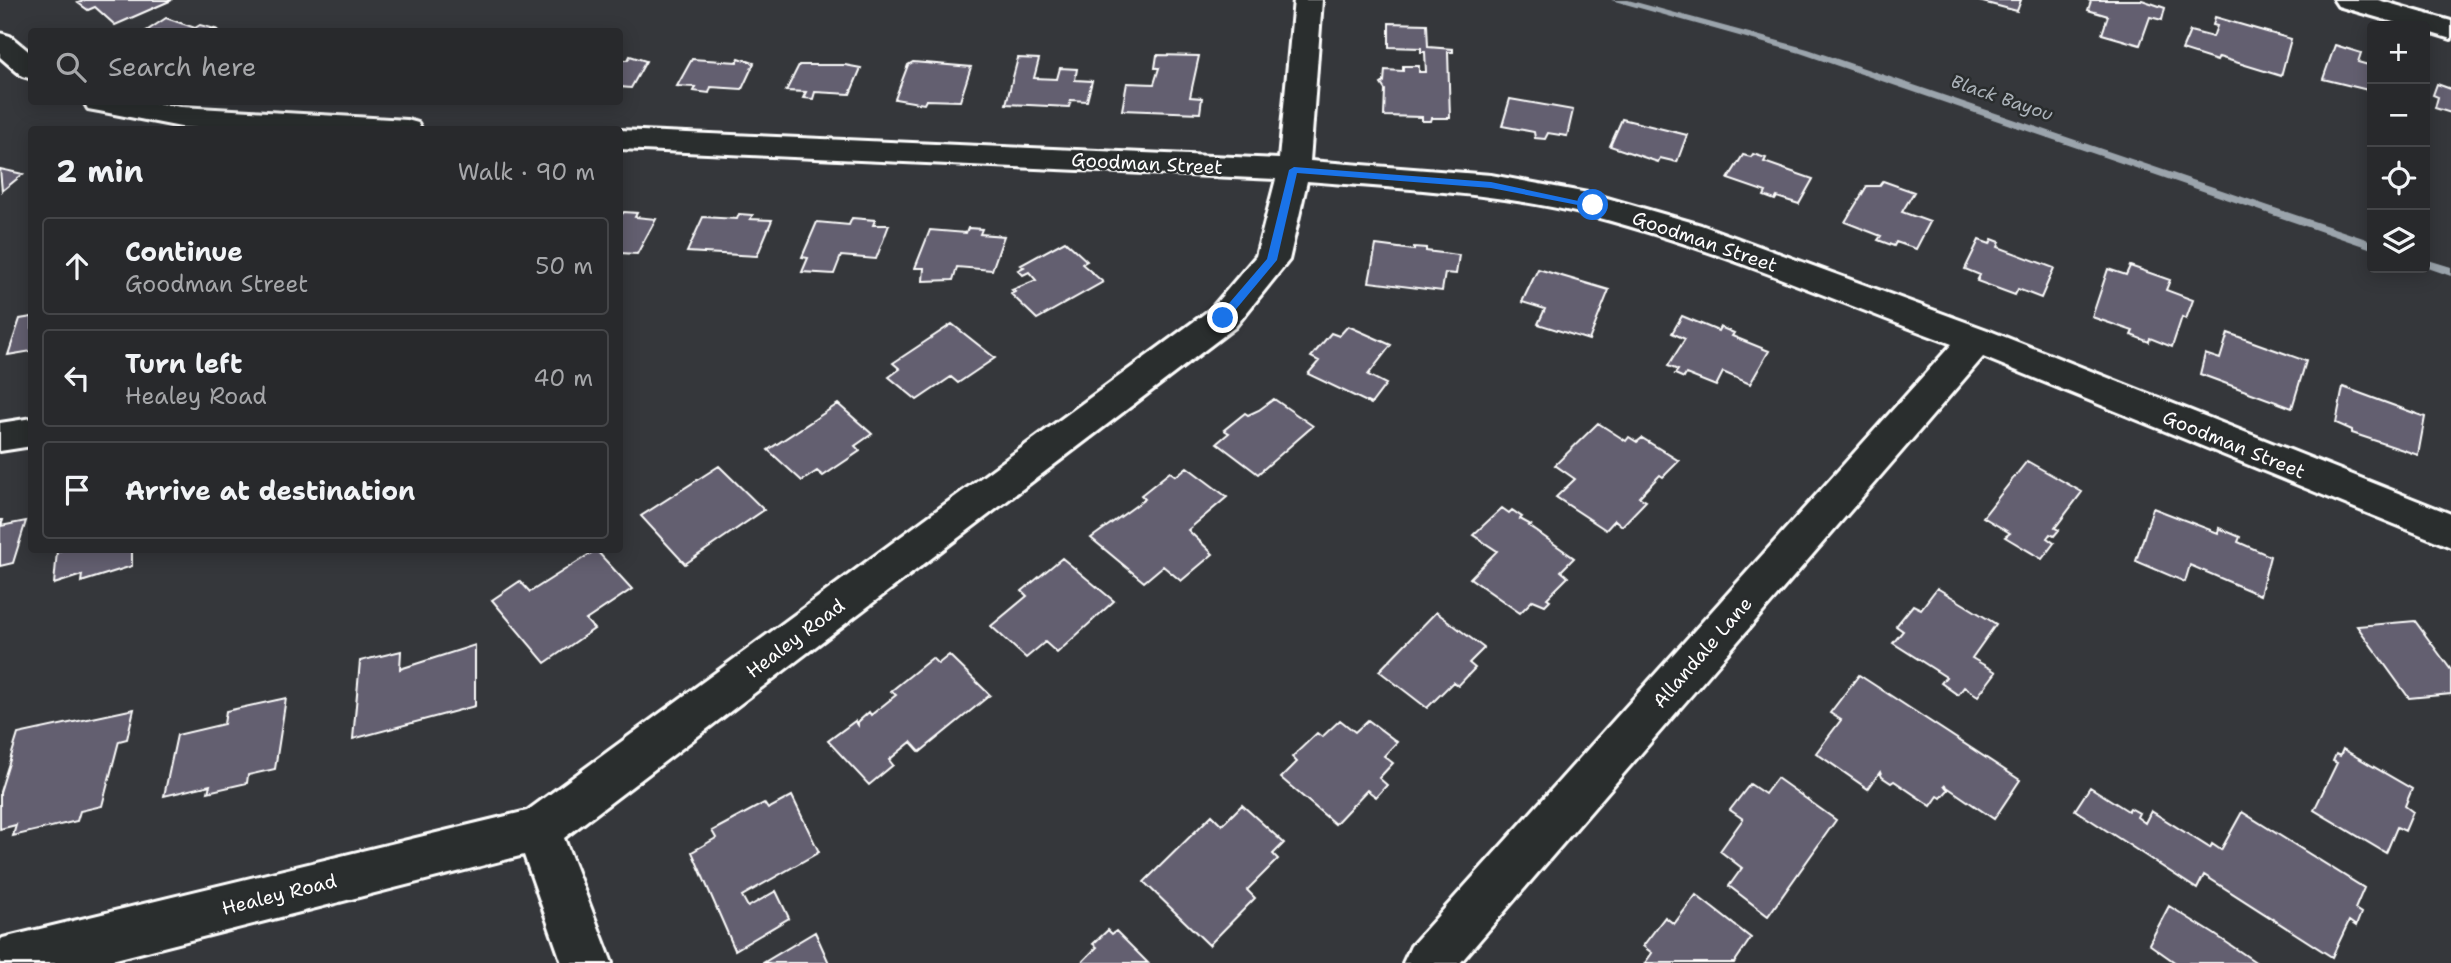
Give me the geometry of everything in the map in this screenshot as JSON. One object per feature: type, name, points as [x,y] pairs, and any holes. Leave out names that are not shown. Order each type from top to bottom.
[{"type":"street","name":"Healey Road","points":[[3,963],[538,830],[1223,318],[1272,260],[1294,170],[1308,0]]},
{"type":"street","points":[[2348,0],[2451,30]]},
{"type":"street","points":[[0,42],[28,66]]},
{"type":"street","points":[[115,105],[181,117],[337,126]]},
{"type":"street","name":"Goodman Street","points":[[623,139],[1294,170],[1491,185],[1593,205],[1689,233],[1976,341],[2451,531]]},
{"type":"street","name":"Allandale Lane","points":[[1428,963],[1976,341]]},
{"type":"street","points":[[0,437],[28,433]]},
{"type":"street","points":[[538,830],[587,963]]},
{"type":"building","points":[[85,0],[172,0],[115,25],[95,7],[88,10],[78,3]]},
{"type":"building","points":[[1975,0],[2021,0],[2017,11]]},
{"type":"building","points":[[2088,0],[2142,0],[2165,8],[2162,20],[2150,17],[2140,45],[2102,34],[2108,16],[2088,10],[2091,1]]},
{"type":"building","points":[[2215,17],[2291,39],[2281,76],[2219,57],[2217,61],[2182,50],[2190,31],[2213,37],[2217,26],[2213,25]]},
{"type":"building","points":[[166,18],[195,28],[151,28]]},
{"type":"building","points":[[1389,23],[1427,24],[1428,47],[1453,49],[1453,52],[1448,52],[1450,118],[1422,121],[1422,117],[1384,116],[1385,90],[1381,84],[1384,82],[1385,70],[1403,71],[1403,66],[1419,66],[1419,72],[1426,72],[1425,52],[1421,52],[1421,48],[1389,47]]},
{"type":"building","points":[[2335,45],[2361,53],[2358,62],[2367,65],[2367,90],[2323,79]]},
{"type":"building","points":[[1157,55],[1199,56],[1190,97],[1202,98],[1200,113],[1122,110],[1127,83],[1154,84],[1159,68],[1155,68]]},
{"type":"building","points":[[630,56],[646,61],[631,88],[623,87],[623,60],[628,60]]},
{"type":"building","points":[[739,58],[754,63],[742,89],[711,87],[709,93],[693,91],[695,87],[677,86],[692,59],[737,62]]},
{"type":"building","points":[[1018,58],[1039,59],[1034,78],[1057,79],[1060,68],[1077,69],[1075,80],[1092,81],[1087,101],[1071,100],[1069,107],[1006,104]]},
{"type":"building","points":[[913,62],[971,67],[960,101],[926,100],[924,104],[895,99],[908,65]]},
{"type":"building","points":[[799,65],[845,65],[861,68],[850,94],[815,92],[813,99],[803,98],[806,92],[786,91]]},
{"type":"building","points":[[2437,84],[2451,89],[2451,113],[2435,108],[2438,97],[2433,95]]},
{"type":"building","points":[[1510,99],[1573,110],[1567,136],[1548,133],[1545,139],[1535,138],[1534,132],[1502,126]]},
{"type":"building","points":[[1622,119],[1687,135],[1677,162],[1660,158],[1658,162],[1610,146]]},
{"type":"building","points":[[1753,154],[1766,158],[1764,162],[1813,179],[1799,204],[1777,197],[1775,200],[1764,196],[1766,192],[1728,179],[1743,155],[1751,157]]},
{"type":"building","points":[[0,169],[23,174],[2,191]]},
{"type":"building","points":[[1883,181],[1914,192],[1902,212],[1930,222],[1916,249],[1896,242],[1894,246],[1878,240],[1881,236],[1845,222],[1867,186],[1879,186]]},
{"type":"building","points":[[623,213],[637,213],[635,217],[656,219],[637,254],[623,253]]},
{"type":"building","points":[[739,214],[753,215],[750,219],[772,220],[757,256],[687,252],[703,217],[737,219]]},
{"type":"building","points":[[852,218],[875,220],[873,225],[889,225],[876,259],[841,256],[834,274],[802,272],[808,258],[802,257],[817,222],[849,225]]},
{"type":"building","points":[[968,228],[982,229],[980,234],[1004,236],[992,270],[957,267],[953,280],[923,281],[924,268],[915,268],[930,230],[966,233]]},
{"type":"building","points":[[1992,239],[2000,242],[1998,247],[2054,268],[2041,298],[2018,289],[2015,295],[1977,281],[1980,275],[1965,269],[1979,240],[1990,244]]},
{"type":"building","points":[[1065,241],[1087,261],[1082,264],[1103,282],[1037,319],[1011,294],[1015,292],[1012,290],[1036,280],[1029,272],[1023,275],[1018,270],[1024,267],[1021,265]]},
{"type":"building","points":[[1376,245],[1414,250],[1414,247],[1426,248],[1426,251],[1459,255],[1456,274],[1445,273],[1442,291],[1369,282]]},
{"type":"building","points":[[2130,266],[2170,280],[2166,290],[2193,300],[2186,319],[2182,317],[2172,347],[2150,338],[2149,342],[2131,335],[2133,331],[2092,317],[2108,269],[2126,275]]},
{"type":"building","points":[[1538,269],[1609,290],[1589,340],[1538,324],[1545,309],[1522,302]]},
{"type":"building","points":[[1682,316],[1718,331],[1720,327],[1734,333],[1732,336],[1769,351],[1750,384],[1723,372],[1716,386],[1686,374],[1684,378],[1675,374],[1678,370],[1668,366],[1685,339],[1672,333]]},
{"type":"building","points":[[28,318],[28,352],[8,355],[20,319]]},
{"type":"building","points":[[952,324],[995,358],[958,383],[951,377],[917,400],[889,377],[900,369],[893,363]]},
{"type":"building","points":[[1348,326],[1391,345],[1368,375],[1386,384],[1371,404],[1308,374],[1319,361],[1311,357],[1331,333],[1339,336]]},
{"type":"building","points":[[2228,333],[2306,361],[2292,408],[2200,374],[2205,354],[2220,359]]},
{"type":"building","points":[[2343,387],[2425,417],[2418,455],[2352,433],[2352,430],[2336,423]]},
{"type":"building","points":[[1274,399],[1313,426],[1258,474],[1217,443],[1229,433],[1224,430],[1245,413],[1248,415],[1259,410]]},
{"type":"building","points":[[838,404],[872,434],[855,446],[860,451],[823,476],[817,471],[802,481],[768,450]]},
{"type":"building","points":[[1598,423],[1626,441],[1629,437],[1637,442],[1642,438],[1679,461],[1663,477],[1660,475],[1639,497],[1646,501],[1622,526],[1615,520],[1606,530],[1556,497],[1575,479],[1555,465]]},
{"type":"building","points":[[2027,461],[2082,492],[2055,528],[2059,530],[2054,536],[2050,534],[2047,538],[2054,543],[2042,559],[2005,537],[2010,533],[1983,517]]},
{"type":"building","points":[[719,466],[764,510],[685,564],[641,516]]},
{"type":"building","points":[[1187,467],[1227,497],[1188,530],[1213,554],[1181,581],[1163,566],[1144,582],[1091,538],[1145,499],[1141,495],[1170,472],[1176,476]]},
{"type":"building","points":[[1502,508],[1509,513],[1512,510],[1522,517],[1520,519],[1531,525],[1529,526],[1574,558],[1561,571],[1568,577],[1547,598],[1550,600],[1545,605],[1533,600],[1520,613],[1470,578],[1497,551],[1473,535]]},
{"type":"building","points":[[2153,508],[2218,533],[2219,528],[2240,537],[2238,542],[2270,556],[2260,595],[2190,565],[2185,582],[2136,561]]},
{"type":"building","points":[[0,520],[3,520],[1,526],[26,521],[13,563],[0,566]]},
{"type":"building","points":[[57,553],[132,553],[132,566],[81,582],[82,575],[54,584]]},
{"type":"building","points":[[591,553],[599,553],[632,589],[586,620],[594,629],[545,663],[492,600],[520,581],[530,592]]},
{"type":"building","points":[[1062,558],[1114,601],[1057,653],[1045,642],[1026,658],[991,626],[1027,596],[1022,591]]},
{"type":"building","points":[[1937,588],[1996,624],[1972,658],[1996,672],[1978,696],[1964,687],[1958,695],[1941,683],[1946,677],[1893,643],[1903,631],[1896,626],[1913,605],[1921,609]]},
{"type":"building","points":[[1436,612],[1484,648],[1469,663],[1475,668],[1458,686],[1453,682],[1427,708],[1379,671]]},
{"type":"building","points":[[2415,621],[2451,670],[2451,694],[2409,698],[2357,626]]},
{"type":"building","points":[[475,645],[475,706],[353,739],[360,661],[401,651],[400,669]]},
{"type":"building","points":[[949,655],[990,695],[920,752],[911,742],[889,760],[893,765],[869,785],[828,741],[855,721],[858,725],[869,712],[871,715],[896,695],[891,691],[932,658],[938,664]]},
{"type":"building","points":[[1859,675],[2020,780],[1994,819],[1944,785],[1948,790],[1941,798],[1938,796],[1931,806],[1894,781],[1891,783],[1882,777],[1880,772],[1868,789],[1816,753],[1841,720],[1830,713]]},
{"type":"building","points":[[286,698],[275,769],[248,775],[247,783],[208,792],[210,785],[164,796],[177,735],[224,724],[226,711]]},
{"type":"building","points":[[134,709],[127,739],[119,741],[102,806],[80,811],[77,821],[13,836],[16,825],[0,829],[0,792],[18,734]]},
{"type":"building","points":[[1340,720],[1355,732],[1368,720],[1397,742],[1384,756],[1393,763],[1379,778],[1387,785],[1376,797],[1367,790],[1335,824],[1281,778],[1297,762],[1292,757],[1317,733],[1322,737]]},
{"type":"building","points":[[2343,749],[2412,789],[2405,806],[2413,812],[2405,831],[2397,827],[2386,853],[2314,810],[2337,763],[2333,761],[2336,754],[2340,756]]},
{"type":"building","points":[[1777,778],[1836,820],[1768,916],[1729,886],[1742,868],[1720,851],[1743,819],[1730,810],[1750,784],[1765,794]]},
{"type":"building","points":[[2090,787],[2128,811],[2130,808],[2139,813],[2137,817],[2145,823],[2151,811],[2210,848],[2212,844],[2221,850],[2242,812],[2364,888],[2355,909],[2361,913],[2356,926],[2349,921],[2332,957],[2204,875],[2197,889],[2075,810]]},
{"type":"building","points":[[792,796],[819,852],[742,896],[748,907],[776,891],[789,918],[735,950],[692,852],[716,838],[712,831],[764,803],[768,809]]},
{"type":"building","points":[[1242,805],[1284,843],[1273,854],[1278,859],[1247,890],[1255,898],[1209,945],[1144,882],[1212,815],[1222,825]]},
{"type":"building","points":[[1696,895],[1751,938],[1734,963],[1645,963],[1652,953],[1643,946],[1665,917],[1674,924]]},
{"type":"building","points":[[2169,906],[2257,963],[2176,963],[2149,944]]},
{"type":"building","points":[[1108,930],[1112,934],[1116,931],[1148,963],[1081,963],[1097,947],[1093,944]]},
{"type":"building","points":[[815,932],[829,963],[763,963]]},
{"type":"waterway","name":"Black Bayou","points":[[1616,0],[1804,51],[2367,243]]},
{"type":"waterway","name":"Black Bayou","points":[[2430,265],[2451,272]]},
{"type":"route","points":[[1223,318],[1272,260],[1294,170],[1491,185],[1593,205]]}]
